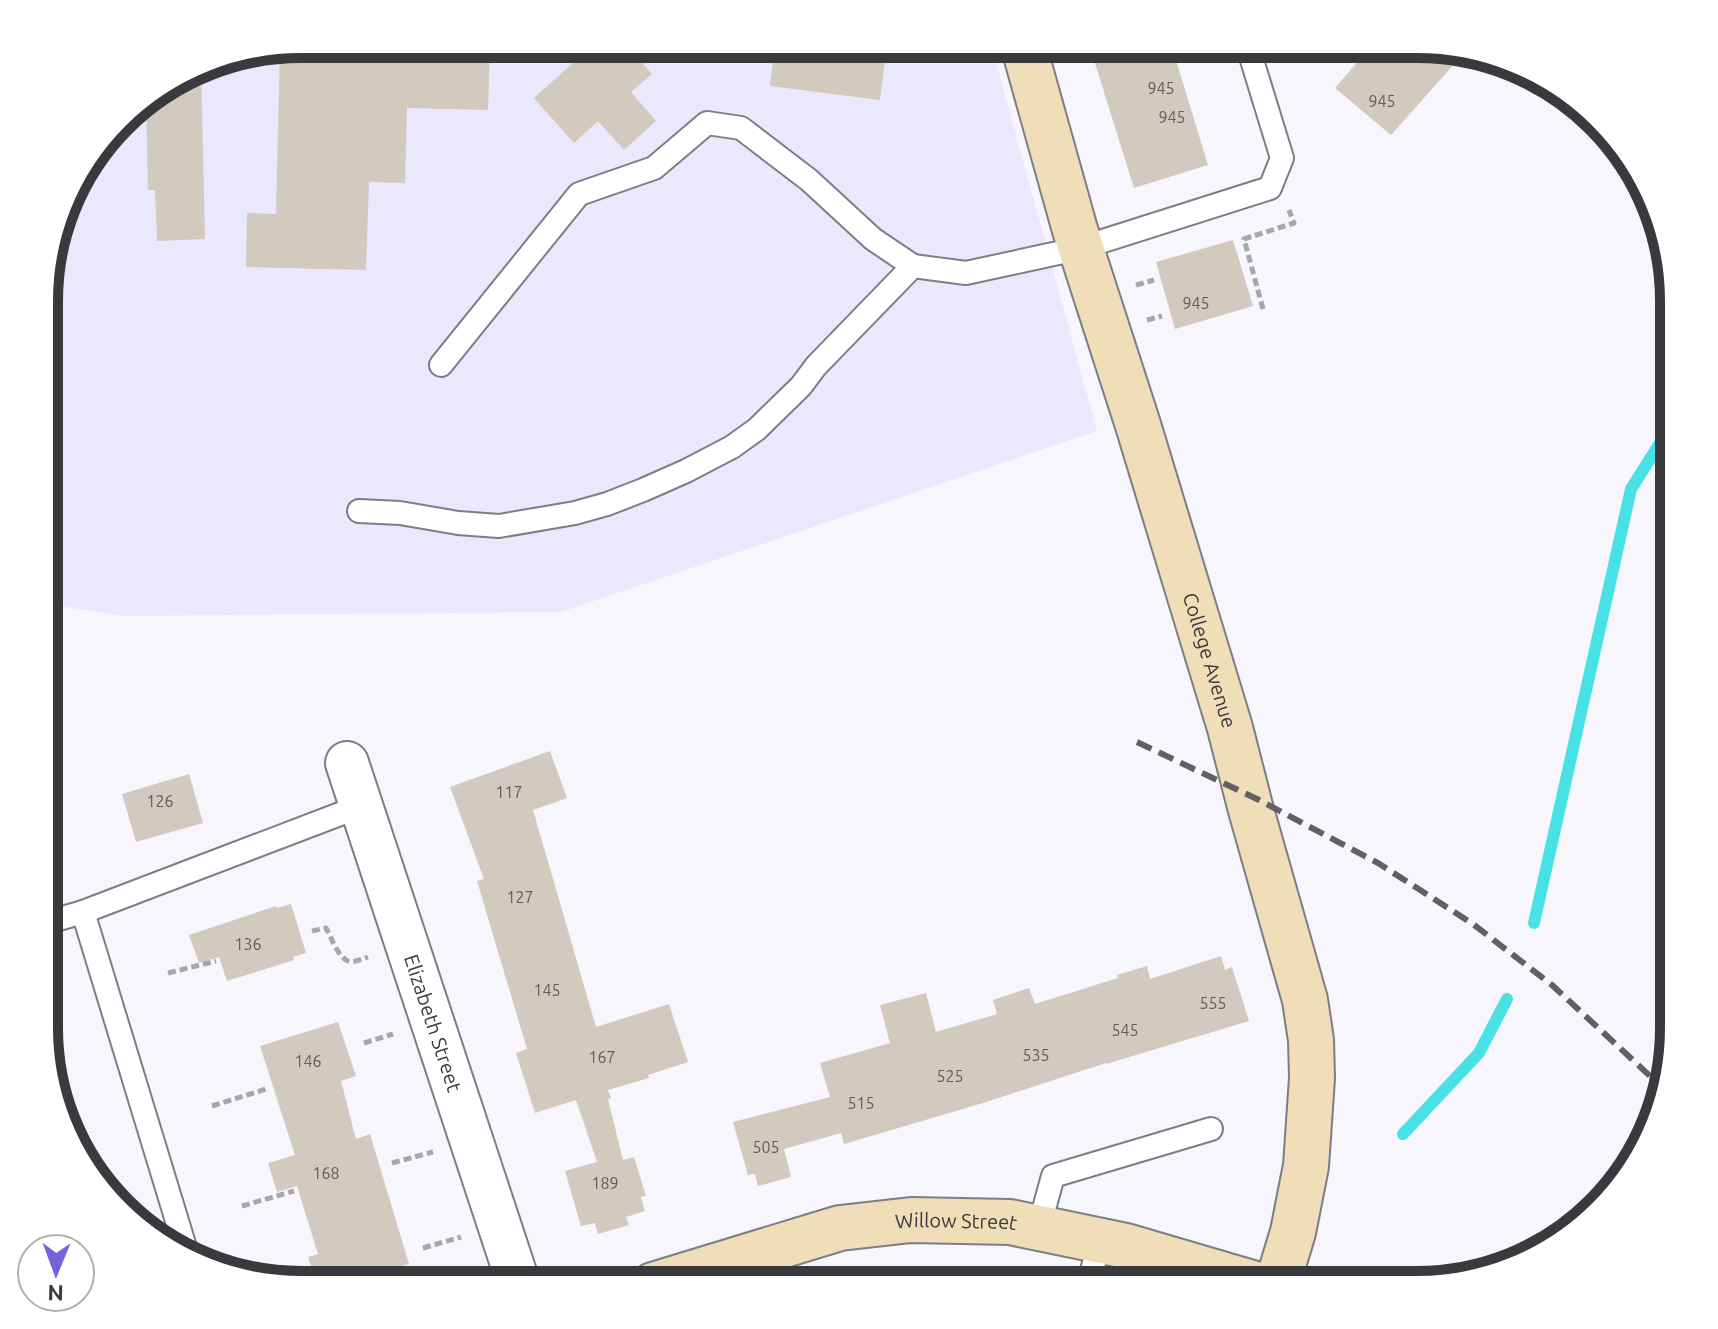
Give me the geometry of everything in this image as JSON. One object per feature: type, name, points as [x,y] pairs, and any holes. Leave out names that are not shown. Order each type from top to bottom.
[{"type":"street","name":"College Avenue","points":[[1027,59],[1081,248],[1230,728],[1305,1000],[1311,1040],[1312,1078],[1306,1166],[1293,1232],[1281,1271]]},
{"type":"street","name":"Elizabeth Street","points":[[347,763],[514,1270]]},
{"type":"street","name":"Willow Street","points":[[701,1270],[840,1228],[911,1220],[1010,1222],[1126,1246],[1211,1271]]},
{"type":"lane","points":[[441,365],[579,194],[654,168],[707,123],[741,128],[809,180],[873,239],[913,266],[966,273],[1081,248],[1270,188],[1282,158],[1252,59]]},
{"type":"lane","points":[[359,511],[499,526],[575,513],[607,504],[686,471],[732,447],[757,429],[913,266]]},
{"type":"lane","points":[[59,919],[361,806]]},
{"type":"lane","points":[[83,912],[183,1240]]},
{"type":"lane","points":[[1039,1227],[1053,1176],[1211,1129]]},
{"type":"lane","points":[[1092,1271],[1100,1241]]},
{"type":"path","points":[[1263,309],[1244,239],[1294,223],[1289,209],[1270,188]]},
{"type":"path","points":[[1128,288],[1154,280]]},
{"type":"path","points":[[312,931],[326,928],[340,954],[347,961],[354,962],[407,944]]},
{"type":"path","points":[[168,973],[216,961]]},
{"type":"path","points":[[212,1106],[266,1089]]},
{"type":"path","points":[[242,1206],[294,1191]]},
{"type":"shaded area","points":[[285,59],[995,59],[1097,431],[561,612],[124,616],[58,606],[60,269],[76,208],[99,166],[141,118],[166,99],[208,76],[238,66]]},
{"type":"building","points":[[490,59],[488,110],[407,108],[405,183],[369,182],[366,270],[246,267],[247,213],[276,214],[280,60]]},
{"type":"building","points":[[577,59],[638,59],[652,74],[631,92],[656,121],[624,150],[598,121],[574,143],[534,98]]},
{"type":"building","points":[[773,59],[885,59],[880,100],[770,86]]},
{"type":"building","points":[[1094,59],[1176,59],[1208,165],[1134,188]]},
{"type":"building","points":[[1360,59],[1456,62],[1391,135],[1335,88]]},
{"type":"building","points":[[201,79],[205,239],[157,241],[155,190],[148,190],[146,114]]},
{"type":"building","points":[[1233,240],[1253,306],[1175,329],[1156,262]]},
{"type":"building","points":[[550,751],[567,798],[533,810],[596,1027],[669,1004],[688,1062],[608,1090],[623,1160],[634,1157],[646,1196],[641,1197],[645,1211],[626,1217],[629,1225],[598,1234],[595,1223],[581,1226],[565,1171],[597,1162],[576,1100],[535,1113],[516,1053],[527,1049],[477,881],[484,879],[450,787]]},
{"type":"building","points":[[189,774],[203,823],[136,842],[122,794]]},
{"type":"building","points":[[291,904],[306,953],[293,957],[294,960],[227,981],[219,957],[199,963],[189,935],[276,906]]},
{"type":"building","points":[[1221,956],[1225,970],[1232,967],[1249,1021],[844,1144],[841,1133],[784,1149],[791,1177],[758,1186],[755,1174],[748,1175],[733,1122],[830,1097],[820,1063],[890,1043],[880,1005],[926,993],[936,1032],[997,1014],[993,1000],[1029,988],[1035,1004],[1147,966],[1150,979]]},
{"type":"building","points":[[338,1022],[356,1076],[341,1081],[356,1139],[370,1134],[409,1264],[397,1270],[312,1270],[308,1257],[318,1254],[297,1186],[277,1192],[268,1163],[295,1155],[260,1046]]},
{"type":"waterway","points":[[1534,923],[1631,489],[1660,443]]},
{"type":"waterway","points":[[1403,1134],[1479,1053],[1507,999]]},
{"type":"railway","points":[[1137,742],[1257,799],[1378,863],[1473,924],[1552,985],[1654,1080]]}]
